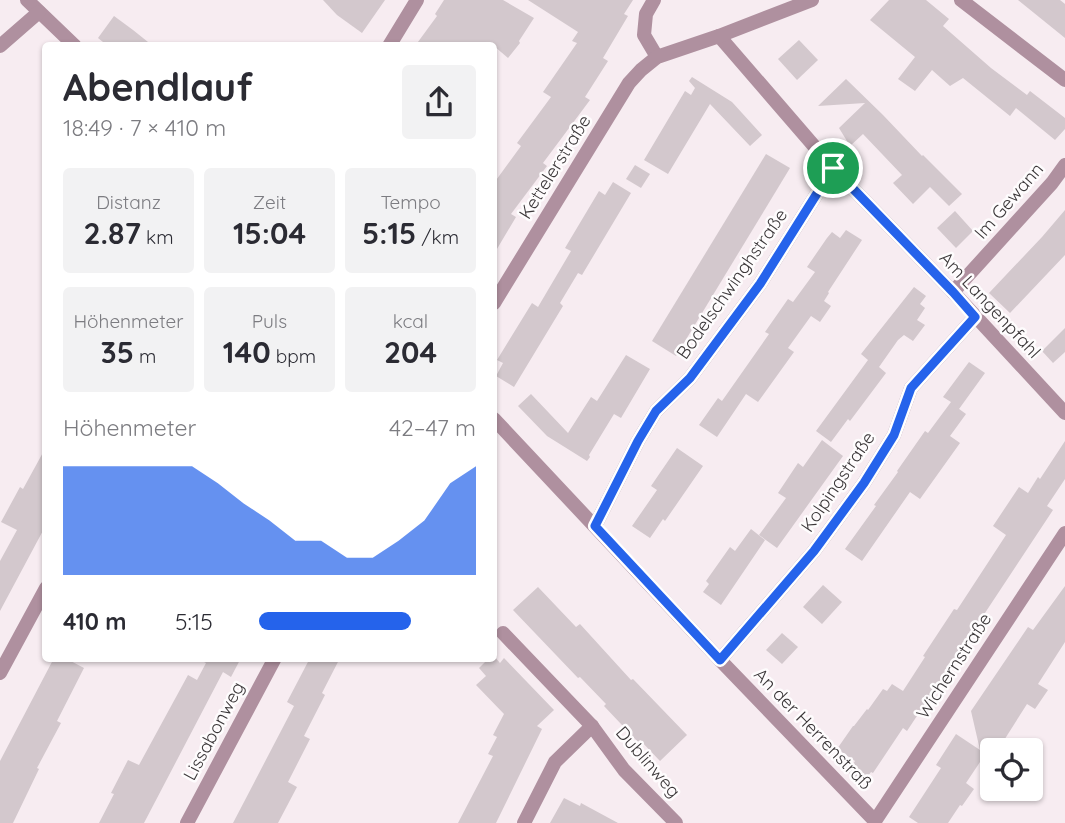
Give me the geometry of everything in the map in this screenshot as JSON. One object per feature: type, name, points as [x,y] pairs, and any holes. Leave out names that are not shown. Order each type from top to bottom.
[{"type":"street","points":[[27,0],[71,42]]},
{"type":"street","points":[[391,42],[417,0]]},
{"type":"street","points":[[654,0],[646,14],[644,35],[657,57]]},
{"type":"street","name":"Kettelerstraße","points":[[497,298],[629,83],[641,69],[657,57],[812,0]]},
{"type":"street","points":[[961,0],[1065,80]]},
{"type":"street","points":[[0,46],[39,12]]},
{"type":"street","name":"Am Langenpfahl","points":[[719,36],[833,168],[1065,413]]},
{"type":"street","name":"Im Gewann","points":[[953,292],[1052,183],[1065,165]]},
{"type":"street","name":"Bodelschwinghstraße","points":[[595,526],[656,411],[690,378],[760,284],[833,168]]},
{"type":"street","name":"Kolpingstraße","points":[[720,660],[814,551],[864,483],[894,435],[911,388],[975,317]]},
{"type":"street","name":"An der Herrenstraß","points":[[497,422],[875,821]]},
{"type":"street","name":"Wichernstraße","points":[[875,821],[1065,533]]},
{"type":"street","points":[[0,673],[42,595]]},
{"type":"street","name":"Dublinweg","points":[[503,634],[592,726],[624,770],[676,823]]},
{"type":"street","name":"Lissabonweg","points":[[187,823],[273,662]]},
{"type":"street","name":"Dublinweg","points":[[524,823],[555,762],[592,726]]},
{"type":"building","points":[[323,0],[385,0],[362,33],[337,15]]},
{"type":"building","points":[[444,0],[503,0],[534,18],[508,58],[497,49],[497,42],[418,42],[437,16],[435,14]]},
{"type":"building","points":[[528,0],[633,0],[624,14],[628,16],[603,58],[608,61],[585,97],[590,100],[543,163],[547,166],[511,214],[516,217],[497,249],[497,179],[521,146],[517,143],[551,97],[543,92],[577,43],[572,41],[578,32]]},
{"type":"building","points":[[889,0],[926,0],[949,19],[943,26],[991,68],[1027,95],[1030,91],[1065,118],[1065,129],[1055,140],[1016,108],[1010,116],[963,78],[950,86],[932,70],[915,91],[898,79],[915,57],[870,20]]},
{"type":"building","points":[[1018,0],[1060,0],[1065,4],[1065,38]]},
{"type":"building","points":[[114,16],[148,42],[103,42],[98,38]]},
{"type":"building","points":[[799,40],[818,60],[797,80],[778,59]]},
{"type":"building","points":[[692,77],[732,102],[762,135],[750,146],[710,104],[668,174],[644,160],[685,91],[691,95],[695,88],[689,81]]},
{"type":"building","points":[[846,79],[962,194],[949,206],[930,187],[913,204],[893,183],[902,175],[863,134],[850,146],[839,128],[865,103],[818,106]]},
{"type":"building","points":[[766,154],[790,168],[676,356],[652,341]]},
{"type":"building","points":[[635,165],[650,174],[641,188],[626,179]]},
{"type":"building","points":[[613,182],[631,193],[582,275],[578,273],[560,303],[563,306],[514,387],[497,377],[503,363],[497,360],[532,303],[538,307],[571,251],[565,248],[599,191],[605,195]]},
{"type":"building","points":[[1065,210],[1065,255],[1010,313],[989,293]]},
{"type":"building","points":[[955,211],[973,231],[956,248],[937,228]]},
{"type":"building","points":[[846,230],[862,240],[828,292],[824,301],[831,306],[820,322],[811,316],[788,348],[794,352],[758,402],[746,394],[717,437],[699,425],[718,398],[722,401],[769,334],[765,332],[788,299],[793,302],[815,272],[807,267],[827,238],[832,232],[840,238]]},
{"type":"building","points":[[914,287],[926,296],[920,304],[925,308],[917,320],[925,325],[913,341],[904,335],[898,340],[879,367],[886,373],[831,442],[816,431],[868,360],[861,354]]},
{"type":"building","points":[[1065,328],[1065,352],[1053,363],[1042,351]]},
{"type":"building","points":[[626,355],[650,369],[621,418],[614,414],[587,461],[547,436],[518,406],[531,394],[568,433],[591,397],[597,401]]},
{"type":"building","points":[[969,362],[985,373],[959,409],[966,414],[950,436],[960,443],[920,499],[910,492],[862,561],[845,549],[925,431],[928,433],[951,402],[943,397]]},
{"type":"building","points":[[822,440],[843,456],[777,548],[759,535],[786,498],[778,493],[798,463],[803,467]]},
{"type":"building","points":[[1065,441],[1065,479],[1047,506],[1053,510],[907,731],[903,728],[861,786],[848,772],[855,761],[837,749],[883,689],[887,691],[892,684],[903,691],[954,609],[957,610],[1006,535],[993,526],[1019,487],[1028,493],[1038,477],[1040,479]]},
{"type":"building","points":[[677,448],[703,466],[650,538],[632,526],[657,490],[651,486]]},
{"type":"building","points":[[42,454],[42,532],[0,611],[0,561],[17,530],[1,522],[20,487],[23,489]]},
{"type":"building","points":[[751,529],[765,540],[721,605],[703,592],[709,584],[706,581],[730,547],[735,551]]},
{"type":"building","points":[[823,585],[842,602],[822,624],[803,607]]},
{"type":"building","points":[[1065,586],[1065,642],[1038,684],[1048,690],[1035,709],[1027,704],[1005,738],[980,738],[980,750],[971,711],[1028,627],[1033,630]]},
{"type":"building","points":[[538,587],[576,627],[580,624],[631,680],[633,679],[687,735],[660,761],[640,740],[638,742],[604,706],[606,704],[513,610]]},
{"type":"building","points":[[782,633],[798,647],[782,664],[766,650]]},
{"type":"building","points":[[504,658],[554,710],[537,726],[542,729],[496,823],[458,823],[493,756],[488,754],[497,737],[493,735],[504,714],[476,685],[486,676],[479,668],[485,662],[497,662],[497,660],[500,663]]},
{"type":"building","points":[[52,662],[73,662],[84,668],[57,721],[61,723],[37,768],[39,769],[13,823],[0,823],[0,761]]},
{"type":"building","points":[[204,662],[239,662],[231,677],[223,672],[144,823],[99,823],[128,760],[139,765],[188,675],[197,680],[206,663]]},
{"type":"building","points":[[308,662],[338,662],[304,736],[310,739],[288,782],[297,787],[278,823],[233,823],[294,706],[287,702]]},
{"type":"building","points":[[956,734],[980,750],[980,762],[966,783],[974,789],[948,823],[918,823],[909,817],[941,768],[936,765]]},
{"type":"building","points":[[564,798],[580,806],[581,803],[618,823],[550,823]]},
{"type":"route","points":[[833,168],[975,317],[911,388],[894,435],[864,483],[814,551],[720,660],[595,526],[656,411],[690,378],[760,284],[833,168]]}]
